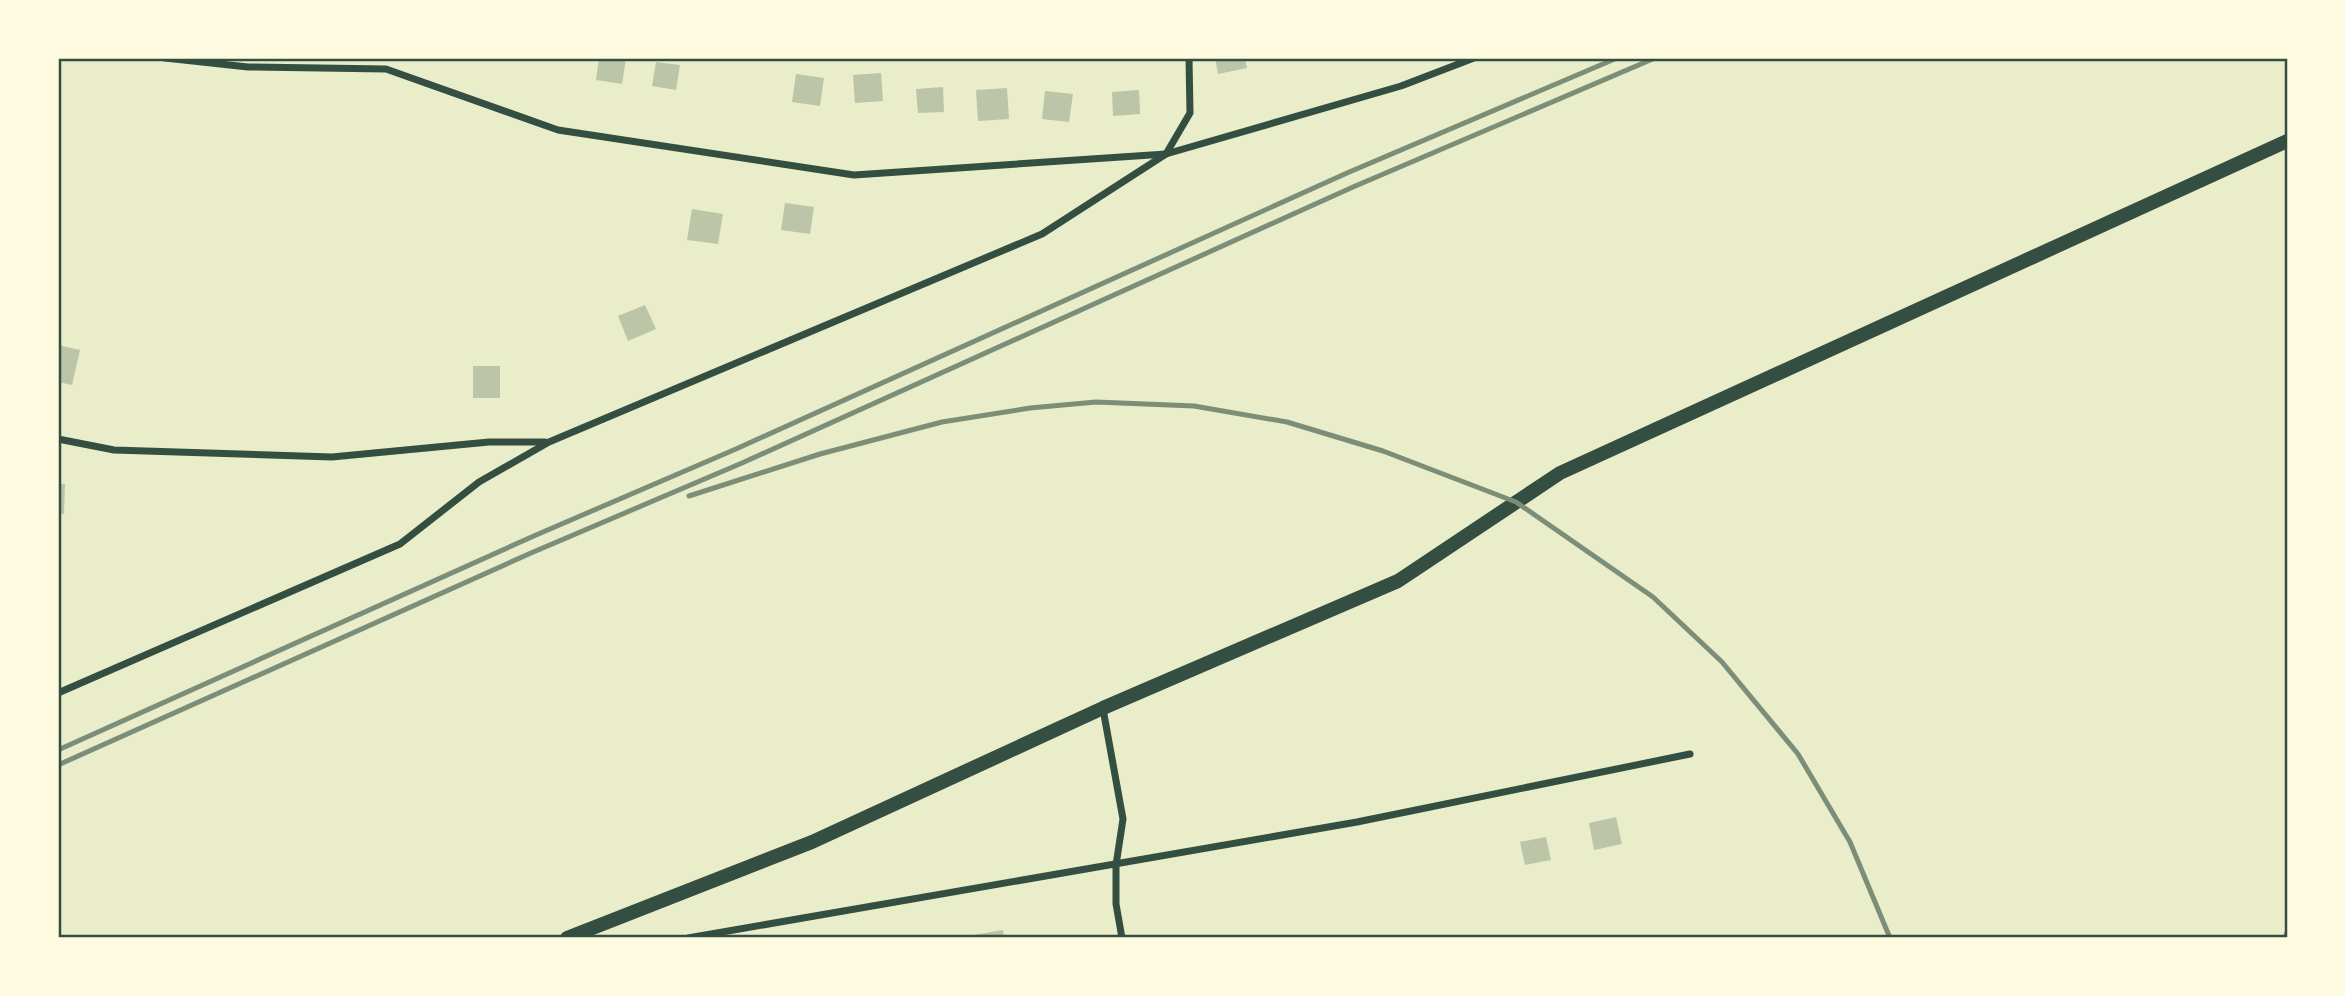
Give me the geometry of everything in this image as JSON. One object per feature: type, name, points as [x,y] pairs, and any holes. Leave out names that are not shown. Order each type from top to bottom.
[{"type":"main road","points":[[566,938],[812,842],[1103,708],[1398,581],[1560,473],[2287,141]]},
{"type":"street","points":[[165,58],[248,67],[386,69],[558,131],[854,175],[1166,154],[1401,86],[1474,58]]},
{"type":"street","points":[[58,693],[400,544],[479,482],[549,442],[1042,234],[1166,154],[1190,114],[1189,58]]},
{"type":"street","points":[[58,439],[114,450],[332,457],[489,442],[549,442]]},
{"type":"street","points":[[1103,708],[1124,819],[1116,865],[1116,904],[1122,938]]},
{"type":"street","points":[[688,938],[1357,822],[1690,754]]},
{"type":"building","points":[[599,58],[626,58],[622,84],[596,80]]},
{"type":"building","points":[[1215,58],[1245,58],[1247,68],[1218,74]]},
{"type":"building","points":[[656,62],[680,65],[676,90],[652,86]]},
{"type":"building","points":[[881,73],[883,101],[855,103],[853,75]]},
{"type":"building","points":[[796,74],[824,78],[820,106],[792,102]]},
{"type":"building","points":[[943,87],[944,112],[918,113],[916,89]]},
{"type":"building","points":[[1007,88],[1009,119],[978,121],[976,90]]},
{"type":"building","points":[[1139,90],[1140,114],[1113,116],[1112,92]]},
{"type":"building","points":[[1045,91],[1073,94],[1069,122],[1042,119]]},
{"type":"building","points":[[785,203],[814,207],[810,234],[781,230]]},
{"type":"building","points":[[692,209],[723,214],[718,244],[687,240]]},
{"type":"building","points":[[645,305],[656,329],[628,341],[618,316]]},
{"type":"building","points":[[58,345],[80,350],[72,385],[58,382]]},
{"type":"building","points":[[473,366],[500,366],[500,398],[473,398]]},
{"type":"building","points":[[58,484],[65,484],[64,514],[58,514]]},
{"type":"building","points":[[1616,817],[1622,844],[1594,850],[1589,823]]},
{"type":"building","points":[[1546,837],[1551,860],[1525,865],[1520,842]]},
{"type":"building","points":[[1003,930],[1004,938],[973,938],[973,935]]},
{"type":"railway","points":[[58,750],[536,535],[736,449],[1347,173],[1617,58]]},
{"type":"railway","points":[[58,765],[531,553],[742,463],[1353,187],[1655,58]]},
{"type":"railway","points":[[689,496],[820,454],[942,422],[1030,408],[1096,402],[1194,406],[1287,422],[1383,451],[1516,502],[1653,597],[1722,662],[1798,754],[1850,842],[1890,938]]},
{"type":"railway","points":[[2285,938],[2287,933]]}]
